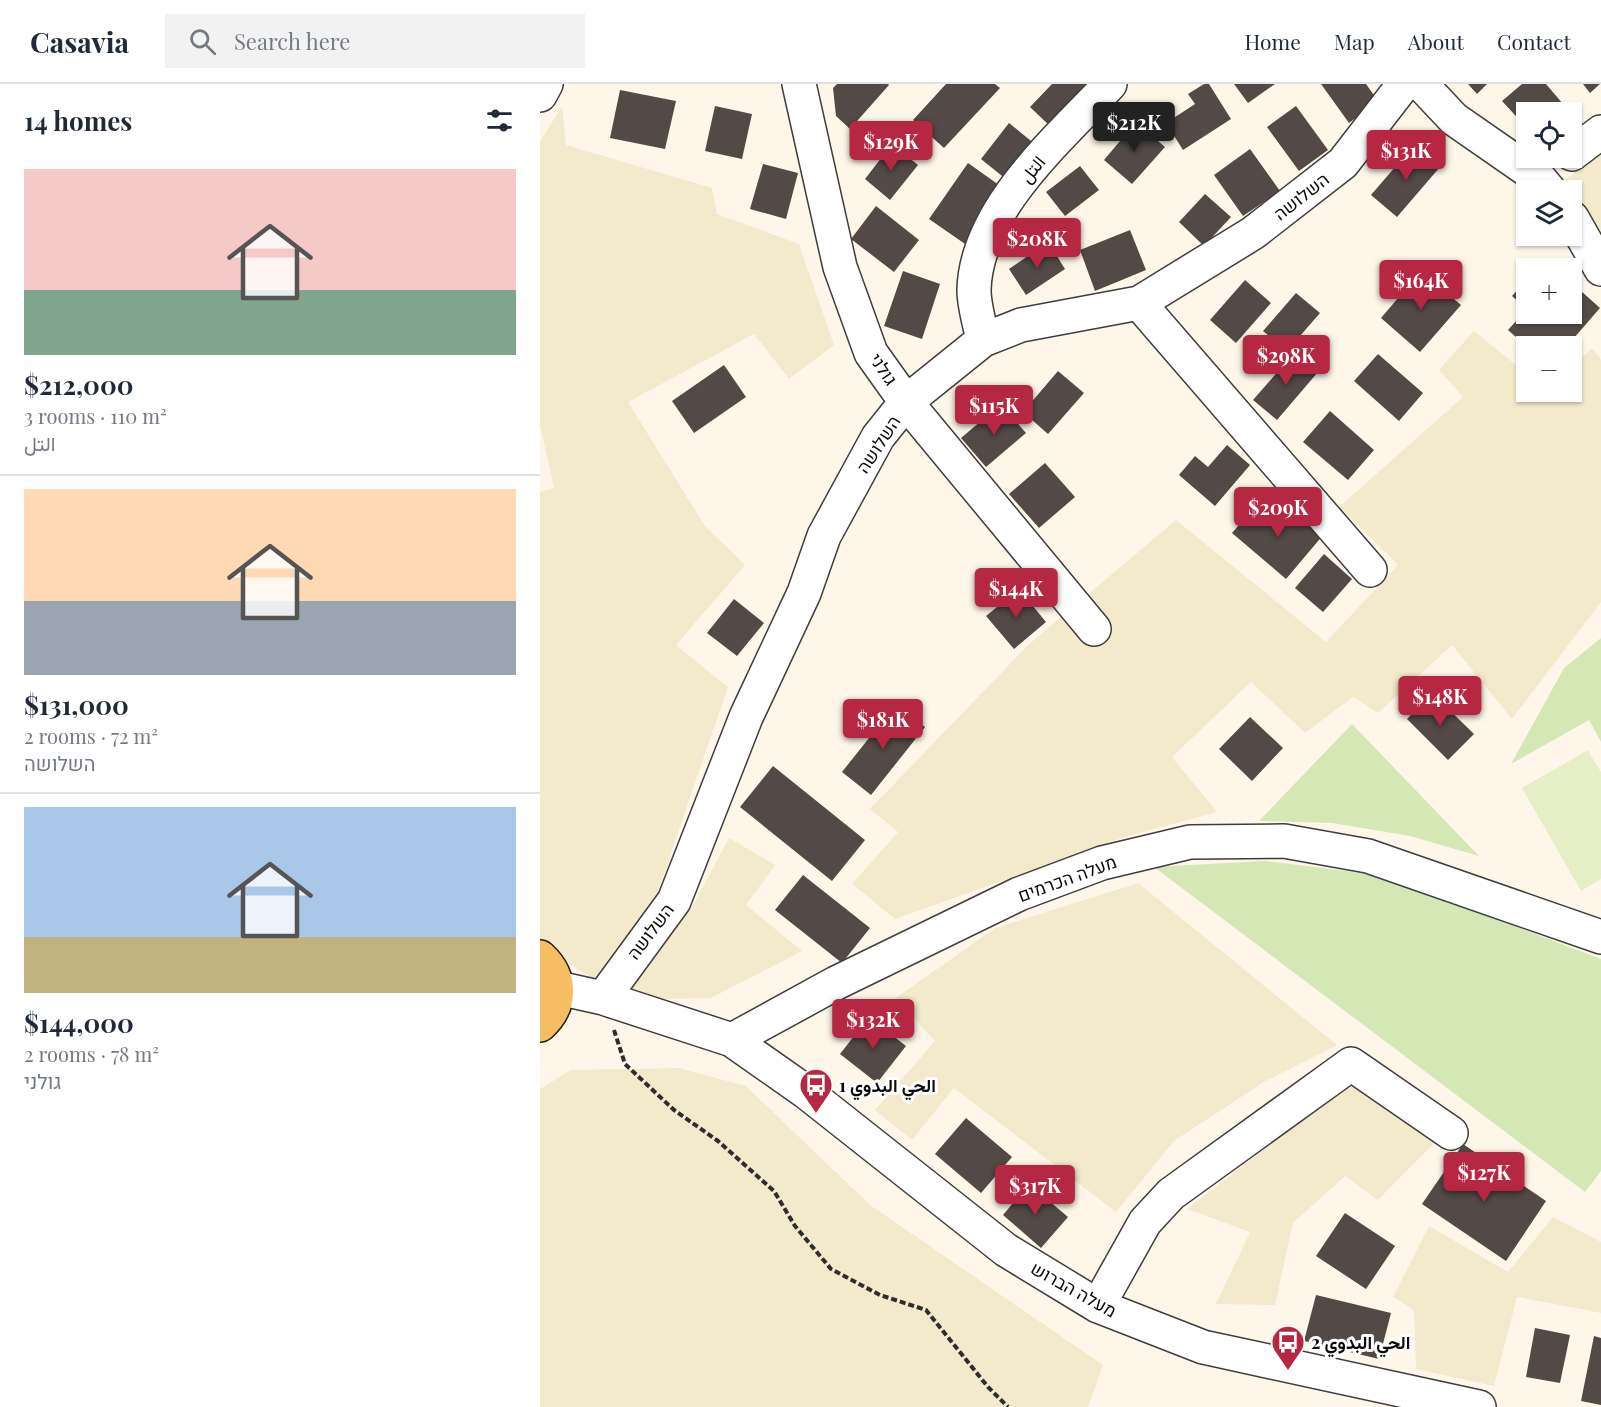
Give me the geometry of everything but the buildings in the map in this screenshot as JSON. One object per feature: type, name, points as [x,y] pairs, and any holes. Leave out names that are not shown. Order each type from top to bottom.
[{"type":"main road","points":[[540,957],[548,964],[558,988],[551,1014],[540,1025]]},
{"type":"street","points":[[540,95],[546,84]]},
{"type":"street","name":"גולני","points":[[800,84],[840,267],[871,352],[906,402],[1094,629]]},
{"type":"street","name":"التل","points":[[983,340],[974,291],[982,244],[1012,193],[1054,142],[1110,84]]},
{"type":"street","name":"השלושה","points":[[603,998],[674,901],[746,717],[804,593],[824,536],[878,437],[906,402],[983,340],[1021,325],[1139,303],[1253,233],[1343,164],[1404,84]]},
{"type":"street","points":[[1421,84],[1454,119],[1538,180]]},
{"type":"street","points":[[1582,146],[1601,132]]},
{"type":"street","points":[[1548,180],[1558,168]]},
{"type":"street","points":[[1582,236],[1601,269]]},
{"type":"street","points":[[1139,303],[1370,570]]},
{"type":"street","name":"מעלה הכרמים","points":[[732,1040],[836,983],[1019,894],[1102,862],[1190,842],[1284,841],[1368,856],[1601,937]]},
{"type":"street","points":[[558,988],[603,998],[732,1040]]},
{"type":"street","name":"מעלה הברוש","points":[[732,1040],[806,1092],[1006,1250],[1098,1306],[1203,1347],[1479,1407]]},
{"type":"street","points":[[1098,1306],[1145,1222],[1171,1194],[1351,1064],[1451,1133]]},
{"type":"path","points":[[603,998],[625,1064],[674,1110],[718,1141],[774,1191],[795,1226],[831,1269],[880,1295],[926,1310],[988,1387],[1008,1407]]},
{"type":"shaded area","points":[[562,106],[566,145],[712,188],[717,214],[799,244],[834,345],[789,379],[754,334],[628,402],[705,526],[745,565],[676,645],[728,687],[658,891],[601,984],[540,945],[540,492],[554,488],[540,425],[540,142]]},
{"type":"shaded area","points":[[1601,154],[1601,231],[1582,206],[1582,180],[1564,180]]},
{"type":"shaded area","points":[[1474,331],[1516,365],[1516,402],[1582,402],[1582,358],[1592,348],[1601,360],[1601,602],[1512,719],[1452,645],[1378,713],[1353,697],[1305,733],[1251,682],[1172,757],[1217,812],[1125,837],[895,919],[852,884],[898,832],[870,809],[1028,645],[1176,520],[1326,642],[1398,565],[1339,507],[1463,397],[1439,370]]},
{"type":"shaded area","points":[[729,838],[775,865],[746,905],[802,951],[711,998],[620,1000],[693,905]]},
{"type":"shaded area","points":[[1138,883],[1337,1045],[1264,1082],[1174,1141],[1116,1212],[954,1088],[912,1140],[875,1110],[935,1041],[896,998],[995,928]]},
{"type":"shaded area","points":[[679,1068],[746,1086],[870,1205],[1103,1365],[1088,1407],[540,1407],[540,1089],[571,1070]]},
{"type":"shaded area","points":[[1357,1077],[1441,1136],[1378,1200],[1345,1176],[1293,1223],[1275,1305],[1216,1304],[1250,1232],[1187,1209]]},
{"type":"shaded area","points":[[1553,1217],[1601,1242],[1601,1313],[1517,1297],[1494,1386],[1416,1369],[1414,1310],[1393,1297],[1429,1226],[1508,1272]]},
{"type":"green space","points":[[1601,638],[1601,742],[1589,720],[1511,764],[1564,668]]},
{"type":"green space","points":[[1352,724],[1479,856],[1410,836],[1332,823],[1259,821]]},
{"type":"green space","points":[[1588,750],[1601,772],[1601,879],[1581,891],[1522,788]]},
{"type":"green space","points":[[1265,861],[1379,875],[1601,959],[1601,1171],[1585,1192],[1154,867]]},
{"type":"place","name":"الحي البدوي 1","points":[[816,1114]]},
{"type":"place","name":"الحي البدوي 2","points":[[1288,1371]]}]
